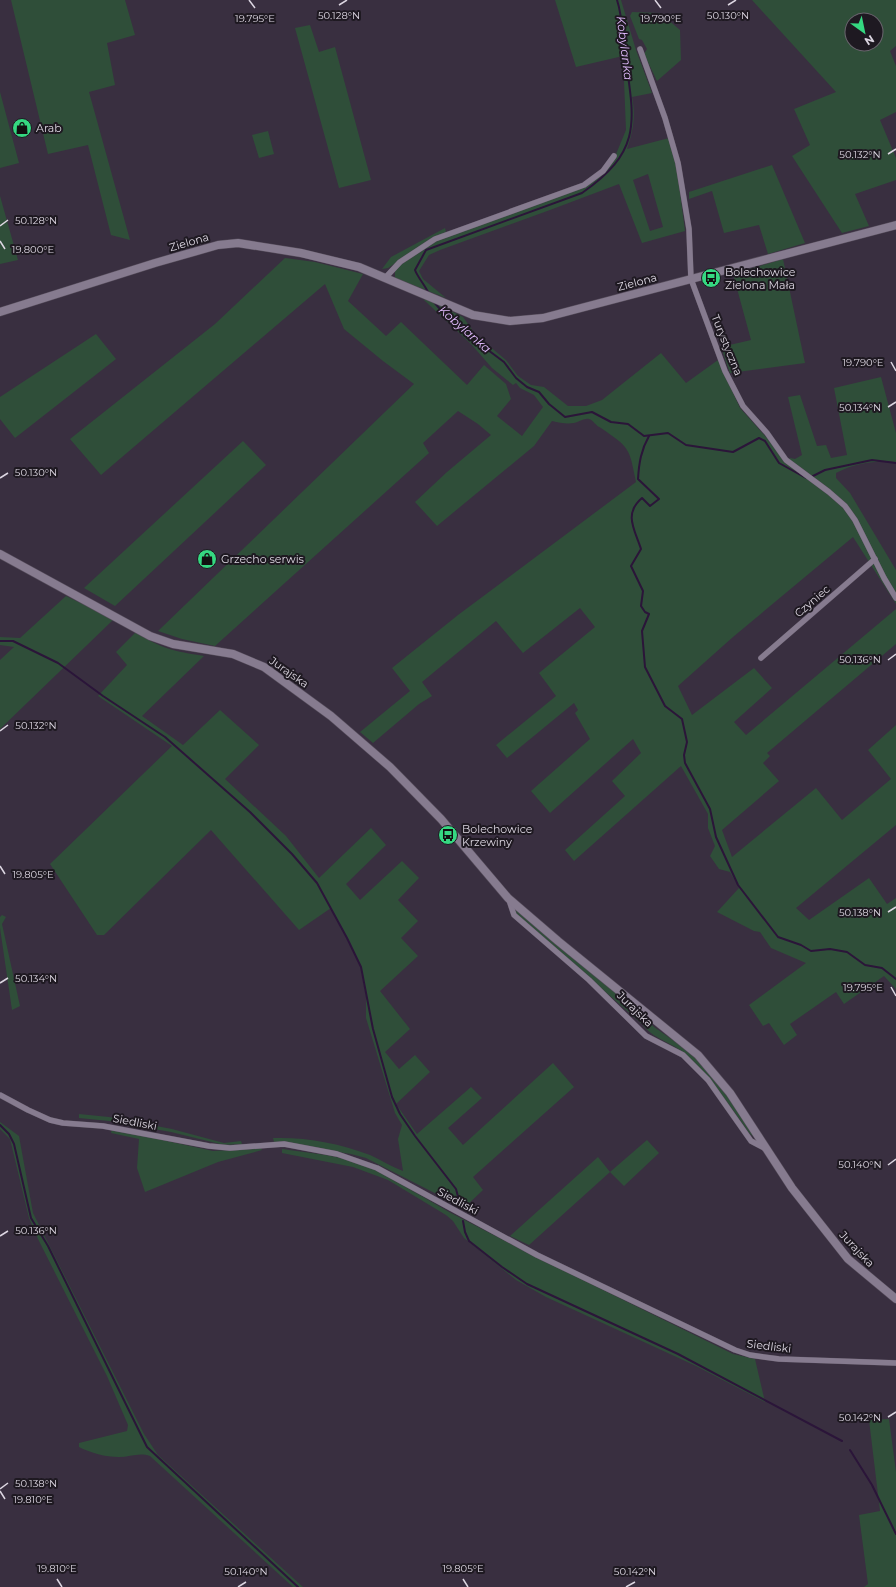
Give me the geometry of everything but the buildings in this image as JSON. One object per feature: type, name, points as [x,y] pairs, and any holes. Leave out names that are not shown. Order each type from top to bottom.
[{"type":"street","name":"Turystyczna","points":[[640,49],[665,118],[678,163],[689,229],[692,279],[726,371],[744,406],[767,433],[786,460],[829,492],[845,506],[855,520],[896,598]]},
{"type":"street","points":[[386,277],[400,262],[435,240],[584,185],[603,171],[614,156]]},
{"type":"street","name":"Zielona","points":[[0,312],[154,263],[218,245],[238,243],[266,246],[346,264],[386,277],[473,315],[510,321],[543,318],[896,225]]},
{"type":"street","name":"Jurajska","points":[[0,554],[150,636],[173,644],[234,654],[264,667],[331,716],[390,766],[441,819],[508,898],[558,941],[698,1055],[730,1093],[792,1188],[848,1259],[896,1299]]},
{"type":"street","name":"Czyniec","points":[[761,658],[875,559]]},
{"type":"street","name":"Jurajska","points":[[508,898],[514,915],[589,980],[646,1036],[683,1055],[708,1080],[751,1141],[766,1149]]},
{"type":"street","name":"Siedliski","points":[[0,1095],[50,1120],[63,1123],[103,1126],[209,1146],[230,1148],[284,1144],[337,1154],[377,1168],[537,1255],[735,1350],[750,1355],[779,1359],[896,1362]]},
{"type":"green space","points":[[11,0],[125,0],[135,35],[107,43],[115,85],[89,92],[130,240],[111,235],[88,145],[48,154]]},
{"type":"green space","points":[[555,0],[621,0],[636,50],[652,93],[632,97],[634,111],[633,123],[627,149],[669,138],[676,162],[685,231],[642,243],[619,184],[429,255],[419,271],[423,279],[446,298],[395,278],[395,269],[427,245],[584,187],[614,159],[626,130],[623,56],[576,67]],"holes":[[[648,174],[663,227],[650,231],[633,180]]]},
{"type":"green space","points":[[752,0],[896,0],[896,46],[890,51],[896,66],[896,112],[880,120],[896,158],[896,180],[855,194],[869,226],[842,233],[792,156],[810,145],[794,109],[836,92]]},
{"type":"green space","points":[[632,12],[660,13],[680,30],[681,60],[657,81],[644,54],[647,49],[642,40],[639,39],[630,16]]},
{"type":"green space","points":[[310,25],[319,52],[335,47],[371,180],[339,188],[295,28]]},
{"type":"green space","points":[[0,92],[19,163],[0,168]]},
{"type":"green space","points":[[268,131],[274,154],[259,158],[252,135]]},
{"type":"green space","points":[[772,165],[805,243],[768,254],[759,225],[724,233],[712,191],[689,199],[689,192]]},
{"type":"green space","points":[[0,196],[18,260],[0,264]]},
{"type":"green space","points":[[445,228],[446,232],[427,242],[388,268],[382,269],[391,257]]},
{"type":"green space","points":[[285,258],[315,262],[363,274],[348,301],[386,336],[401,322],[467,385],[484,365],[506,384],[511,399],[497,416],[522,436],[543,407],[534,395],[520,388],[516,383],[513,385],[492,368],[471,344],[424,300],[425,298],[463,317],[476,335],[506,360],[518,376],[531,385],[544,387],[568,406],[586,406],[602,400],[661,353],[686,383],[718,360],[740,408],[775,447],[786,462],[790,458],[795,459],[802,455],[788,397],[800,395],[817,446],[826,445],[831,458],[847,455],[834,388],[881,377],[896,433],[896,462],[881,461],[858,465],[836,473],[836,478],[850,493],[896,570],[896,604],[853,537],[733,637],[678,686],[692,715],[754,668],[772,688],[734,722],[746,735],[896,609],[896,644],[767,753],[770,756],[763,763],[779,781],[722,830],[732,857],[816,788],[842,820],[891,779],[868,750],[896,725],[896,825],[796,908],[809,920],[869,878],[887,904],[896,898],[896,989],[884,976],[844,1004],[836,992],[790,1024],[797,1035],[784,1045],[769,1023],[763,1026],[749,1005],[806,963],[771,948],[760,932],[754,931],[717,912],[739,888],[730,872],[719,869],[710,856],[715,846],[708,828],[708,814],[681,766],[574,861],[565,850],[625,796],[612,781],[641,753],[633,739],[550,813],[531,791],[590,739],[575,713],[578,710],[574,703],[507,758],[496,745],[556,696],[539,673],[595,627],[580,608],[523,653],[496,621],[422,682],[432,696],[419,704],[373,743],[360,732],[410,691],[392,668],[458,615],[636,482],[632,462],[627,449],[618,440],[589,419],[574,423],[552,421],[534,446],[437,526],[415,502],[447,472],[491,435],[478,424],[458,411],[423,443],[429,453],[215,646],[182,639],[158,631],[414,384],[344,329],[325,284],[101,475],[70,439],[215,324]]},
{"type":"green space","points":[[783,259],[805,363],[730,373],[721,347],[751,340],[733,274]]},
{"type":"green space","points":[[96,334],[116,359],[15,438],[0,419],[0,397]]},
{"type":"green space","points":[[243,441],[266,465],[115,606],[84,588]]},
{"type":"green space","points":[[66,596],[114,619],[0,729],[0,660],[14,647],[0,645],[0,637],[20,638]]},
{"type":"green space","points":[[136,632],[161,646],[184,653],[204,656],[142,716],[183,745],[220,710],[259,745],[225,779],[286,836],[319,878],[371,828],[386,845],[346,884],[360,900],[402,861],[419,878],[398,900],[418,921],[401,938],[418,956],[380,991],[410,1029],[385,1052],[399,1069],[415,1055],[430,1072],[396,1104],[417,1134],[471,1087],[482,1098],[448,1128],[463,1145],[553,1063],[574,1087],[473,1177],[483,1190],[464,1208],[366,1158],[351,1154],[274,1142],[273,1138],[285,1138],[334,1144],[370,1155],[403,1171],[398,1139],[402,1125],[395,1113],[366,1018],[366,997],[360,965],[331,908],[299,930],[211,830],[104,935],[97,935],[50,864],[172,746],[98,696],[127,665],[116,652]]},
{"type":"green space","points":[[515,908],[635,1007],[654,1027],[697,1057],[729,1094],[754,1137],[750,1134],[711,1081],[684,1053],[646,1029],[519,916],[515,912]]},
{"type":"green space","points":[[2,915],[6,917],[2,924],[20,1006],[12,1010],[0,928],[0,917]]},
{"type":"green space","points":[[79,1114],[109,1117],[172,1129],[224,1143],[241,1141],[242,1144],[224,1145],[171,1132],[109,1121],[79,1118]]},
{"type":"green space","points":[[0,1122],[19,1136],[33,1213],[144,1434],[158,1455],[303,1587],[293,1587],[150,1456],[142,1454],[114,1457],[93,1453],[79,1447],[79,1443],[127,1431],[128,1425],[107,1376],[38,1239],[29,1218],[10,1139],[0,1129]]},
{"type":"green space","points":[[112,1129],[213,1151],[261,1148],[262,1150],[218,1162],[145,1192],[137,1168],[139,1139],[111,1133]]},
{"type":"green space","points":[[647,1140],[659,1153],[624,1186],[610,1172]]},
{"type":"green space","points":[[282,1149],[351,1160],[375,1169],[449,1212],[532,1255],[733,1354],[755,1359],[765,1402],[696,1366],[546,1297],[516,1280],[464,1238],[453,1221],[446,1215],[388,1180],[353,1167],[282,1153]]},
{"type":"green space","points":[[598,1157],[610,1172],[529,1245],[510,1236]]},
{"type":"green space","points":[[889,1419],[896,1472],[896,1587],[864,1587],[868,1584],[859,1515],[880,1511],[869,1420]]},
{"type":"waterway","name":"Kobylanka","points":[[429,294],[415,270],[426,250],[582,193],[602,177],[616,162],[625,148],[630,132],[632,116],[621,20],[617,0]]},
{"type":"waterway","name":"Kobylanka","points":[[433,301],[440,309],[463,325],[480,344],[504,362],[516,378],[527,387],[539,392],[549,404],[565,417],[592,412],[611,422],[628,424],[644,436],[668,433],[686,445],[733,452],[759,438],[765,441],[779,463],[806,478]]},
{"type":"waterway","points":[[649,436],[641,457],[638,479],[659,499],[650,506],[642,498],[633,510],[632,522],[641,549],[631,566],[643,591],[641,606],[645,612],[649,614],[642,631],[645,667],[665,706],[682,719],[687,742],[684,755],[685,763],[710,809],[716,837],[738,885],[778,937],[801,945],[811,951],[830,949],[847,952],[865,965],[882,968],[896,979]]},
{"type":"waterway","name":"Kobylanka","points":[[813,476],[825,470],[872,460],[896,463]]},
{"type":"waterway","points":[[0,641],[13,641],[58,663],[103,696],[165,737],[250,812],[292,854],[317,883],[361,967],[373,1029],[392,1097],[400,1114],[415,1136],[456,1189],[461,1208]]},
{"type":"waterway","points":[[0,1125],[9,1134],[14,1144],[31,1218],[48,1246],[147,1447],[298,1587]]},
{"type":"waterway","points":[[463,1221],[465,1232],[469,1241],[502,1267],[527,1284],[678,1354],[842,1441]]},
{"type":"waterway","points":[[850,1450],[872,1485],[896,1534]]},
{"type":"place","name":"Arab","points":[[22,128]]},
{"type":"place","name":"Bolechowice Zielona Mała","points":[[711,278]]},
{"type":"place","name":"Grzecho serwis","points":[[207,559]]},
{"type":"place","name":"Bolechowice Krzewiny","points":[[448,835]]}]
